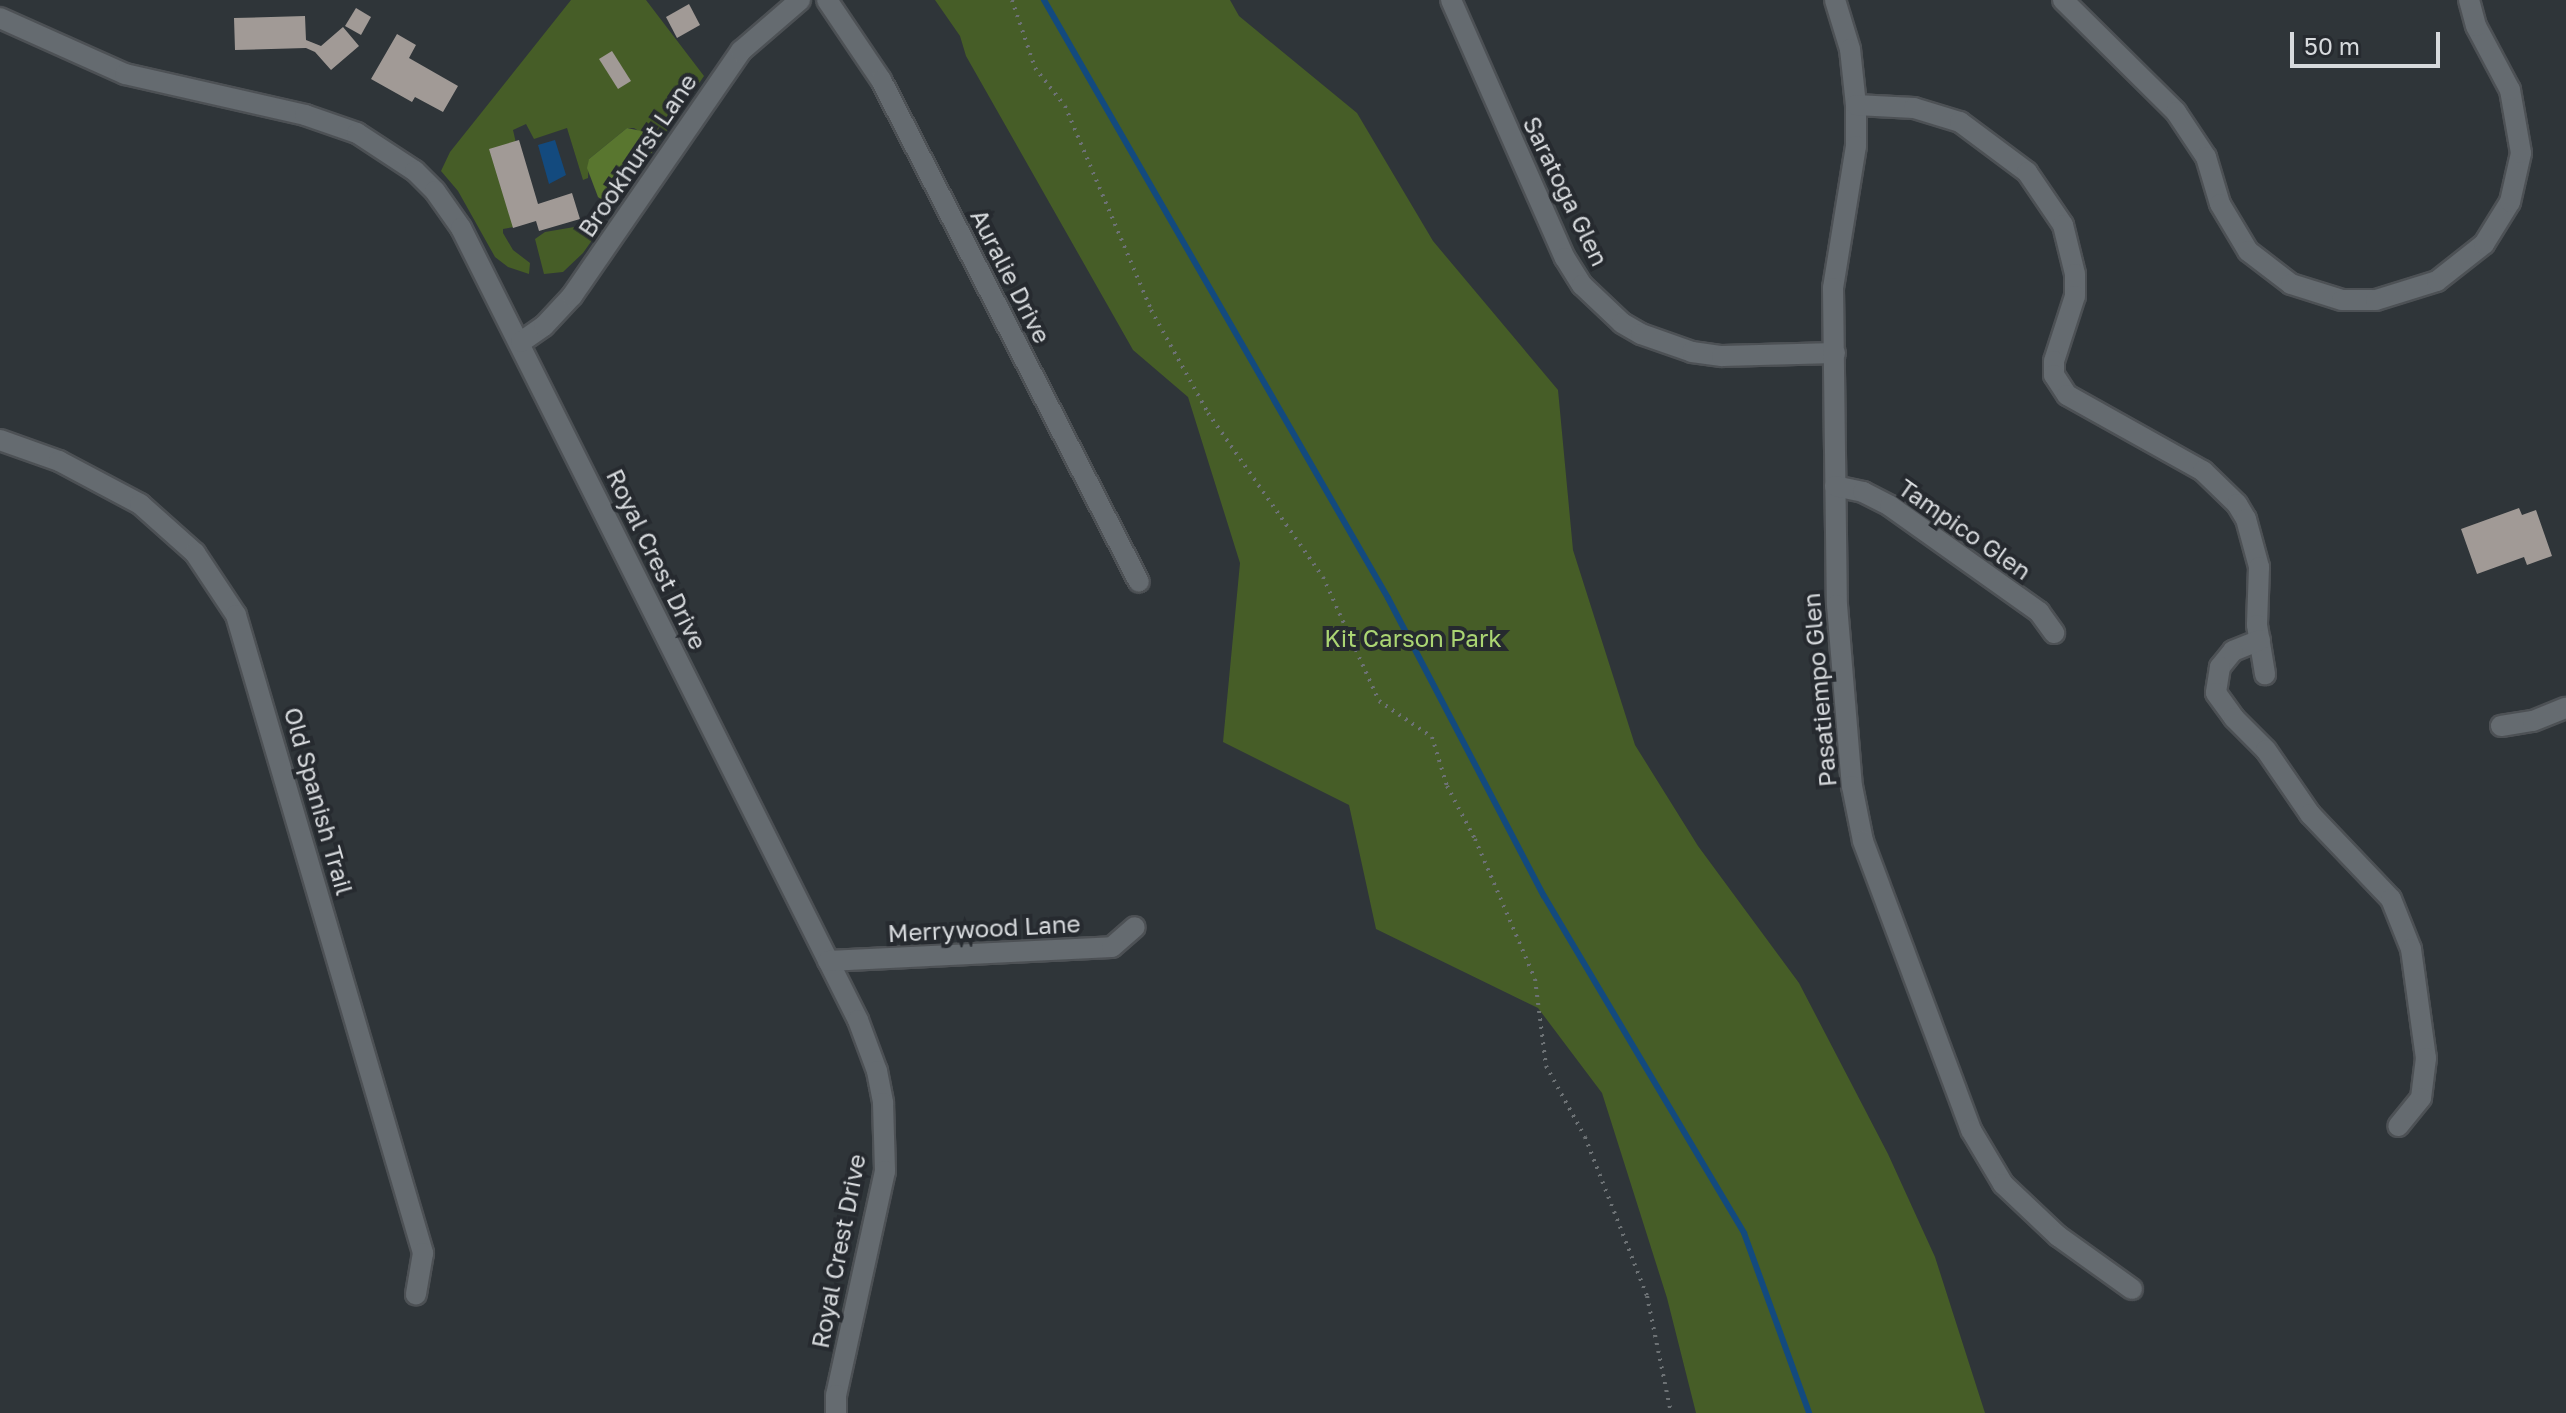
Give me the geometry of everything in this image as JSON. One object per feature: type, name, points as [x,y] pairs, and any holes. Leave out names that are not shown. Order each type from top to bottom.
[{"type":"street","name":"Brookhurst Lane","points":[[521,342],[544,326],[572,296],[741,51],[800,0]]},
{"type":"street","name":"Auralie Drive","points":[[827,0],[881,80],[1139,582]]},
{"type":"street","name":"Saratoga Glen","points":[[1451,0],[1565,258],[1582,285],[1622,323],[1641,334],[1692,352],[1722,356],[1835,353]]},
{"type":"street","name":"Pasatiempo Glen","points":[[1835,0],[1850,49],[1856,105],[1856,146],[1833,288],[1837,605],[1852,786],[1863,841],[1971,1130],[2003,1184],[2058,1236],[2132,1289]]},
{"type":"street","points":[[2063,0],[2176,112],[2206,157],[2220,204],[2248,251],[2291,284],[2342,300],[2376,300],[2437,281],[2484,244],[2510,202],[2521,153],[2510,90],[2476,26],[2469,0]]},
{"type":"street","name":"Royal Crest Drive","points":[[0,18],[125,74],[305,115],[339,126],[379,145],[415,171],[450,211],[521,342],[858,1020],[877,1071],[883,1103],[885,1171],[836,1395],[836,1413]]},
{"type":"street","points":[[1856,105],[1914,108],[1960,122],[2027,172],[2063,225],[2075,274],[2075,296],[2054,361],[2054,375],[2067,395],[2203,471],[2237,504],[2246,519],[2259,567],[2260,640],[2265,674]]},
{"type":"street","name":"Old Spanish Trail","points":[[0,440],[59,461],[140,504],[195,553],[236,615],[423,1253],[416,1294]]},
{"type":"street","name":"Tampico Glen","points":[[1835,486],[1863,492],[1890,506],[2039,612],[2054,633]]},
{"type":"street","points":[[2260,640],[2233,651],[2220,667],[2216,693],[2234,718],[2266,750],[2310,814],[2391,899],[2411,949],[2426,1058],[2421,1098],[2398,1126]]},
{"type":"street","points":[[2501,726],[2533,721],[2566,708]]},
{"type":"street","name":"Merrywood Lane","points":[[828,961],[1112,947],[1135,927]]},
{"type":"path","points":[[1012,0],[1035,68],[1065,106],[1151,310],[1208,413],[1323,577],[1379,701],[1432,737],[1447,786],[1475,839],[1535,979],[1546,1066],[1585,1137],[1647,1296],[1671,1413]]},
{"type":"green space","points":[[571,0],[646,0],[704,76],[658,144],[634,128],[627,128],[589,159],[588,178],[583,180],[567,128],[534,139],[526,124],[513,130],[516,143],[514,227],[503,229],[503,233],[513,250],[530,263],[529,274],[508,267],[495,257],[458,191],[441,171],[450,152]]},
{"type":"green space","name":"Kit Carson Park","points":[[935,0],[1230,0],[1239,16],[1357,113],[1433,241],[1558,390],[1573,550],[1635,745],[1698,846],[1799,983],[1888,1154],[1935,1257],[1985,1413],[1696,1413],[1667,1298],[1602,1093],[1538,1008],[1376,929],[1349,805],[1223,742],[1240,563],[1188,397],[1133,350],[966,56],[960,36]]},
{"type":"green space","points":[[627,128],[651,133],[658,144],[613,208],[598,197],[587,168],[589,159]]},
{"type":"green space","points":[[597,214],[605,222],[583,253],[563,272],[544,274],[535,239],[545,232],[586,225],[588,215]]},
{"type":"water","points":[[555,140],[566,175],[549,184],[538,145]]},
{"type":"building","points":[[689,4],[700,25],[677,38],[666,17]]},
{"type":"building","points":[[356,8],[371,17],[361,35],[345,26]]},
{"type":"building","points":[[305,16],[306,40],[321,46],[343,27],[359,46],[331,70],[315,52],[306,48],[235,50],[234,18]]},
{"type":"building","points":[[397,34],[416,45],[409,58],[458,86],[443,112],[415,97],[412,102],[371,79]]},
{"type":"building","points":[[612,51],[631,81],[618,89],[599,59]]},
{"type":"building","points":[[519,140],[538,204],[572,193],[580,219],[539,231],[536,221],[513,228],[489,149]]},
{"type":"building","points":[[2519,508],[2522,515],[2536,510],[2552,556],[2527,565],[2524,557],[2477,574],[2461,529]]},
{"type":"waterway","points":[[1044,0],[1388,598],[1544,896],[1744,1233],[1809,1413]]}]
